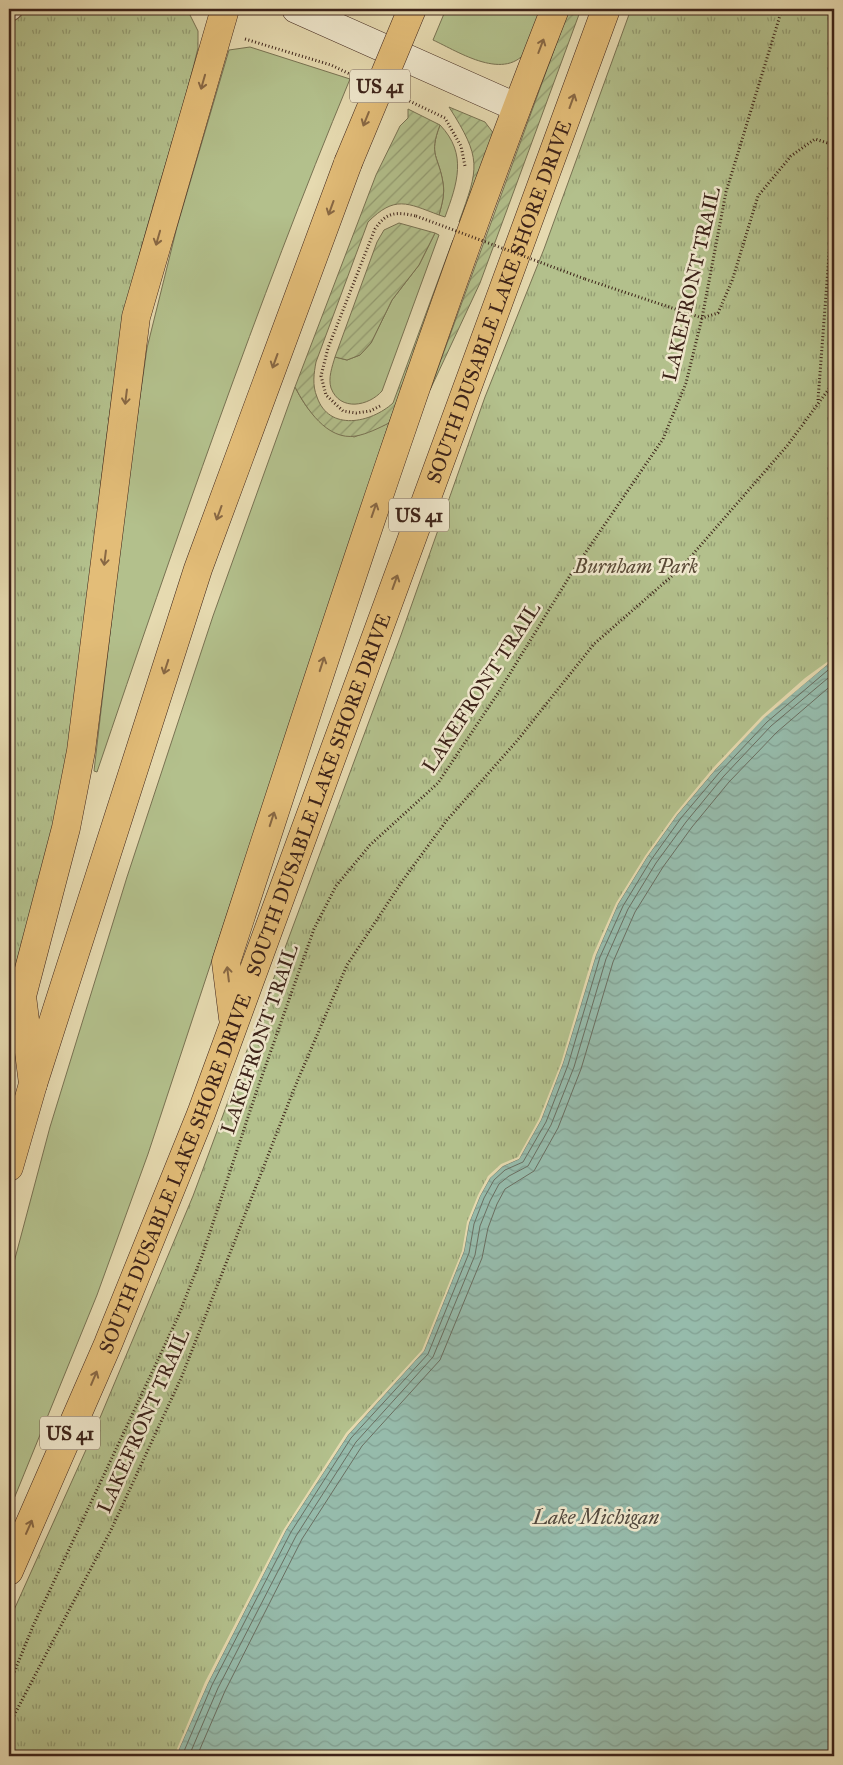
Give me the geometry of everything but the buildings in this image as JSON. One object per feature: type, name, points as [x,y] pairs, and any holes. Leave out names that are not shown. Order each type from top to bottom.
[{"type":"highway","points":[[33,1084],[22,996],[66,828],[81,752],[136,317],[225,9]]},
{"type":"highway","name":"US 41","points":[[9,1167],[33,1084],[198,569],[348,163],[412,9]]},
{"type":"highway","points":[[234,1022],[226,962],[342,604],[516,107],[555,9]]},
{"type":"highway","name":"SOUTH DUSABLE LAKE SHORE DRIVE","points":[[9,1571],[108,1344],[202,1114],[234,1022],[606,9]]},
{"type":"main road","points":[[296,9],[516,107]]},
{"type":"path","name":"LAKEFRONT TRAIL","points":[[9,1685],[33,1626],[178,1317],[202,1256],[314,929],[336,886],[370,845],[438,783],[498,692],[571,574],[663,439],[686,383],[702,318],[726,192],[782,9]]},
{"type":"path","points":[[237,39],[259,42],[331,65],[358,77]]},
{"type":"path","points":[[401,97],[445,118],[461,146],[465,168]]},
{"type":"path","points":[[384,401],[370,411],[356,413],[343,411],[326,395],[322,376],[328,348],[375,229],[388,216],[399,212],[416,216],[584,279],[702,318],[718,313],[732,281],[758,196],[792,156],[815,139],[834,145]]},
{"type":"path","points":[[818,402],[834,189]]},
{"type":"path","points":[[445,238],[451,219]]},
{"type":"path","name":"LAKEFRONT TRAIL","points":[[9,1725],[110,1530],[182,1376],[294,1089],[347,965],[403,880],[447,820],[516,742],[594,644],[680,570],[787,446],[834,382]]},
{"type":"green space","points":[[9,9],[187,9],[198,31],[198,48],[128,301],[106,440],[76,699],[63,781],[34,900],[9,989]]},
{"type":"green space","points":[[446,9],[543,9],[533,40],[528,49],[519,59],[508,64],[495,64],[469,57],[433,40]]},
{"type":"green space","points":[[569,9],[581,9],[480,283],[430,390]]},
{"type":"green space","name":"Burnham Park","points":[[631,9],[834,9],[834,659],[807,680],[563,1063],[541,1120],[464,1251],[424,1351],[348,1435],[176,1756],[9,1756],[9,1621],[94,1432],[193,1196],[401,635],[485,397],[544,249]]},
{"type":"green space","points":[[250,47],[350,79],[315,164],[249,337],[97,772],[94,771],[126,496],[147,348],[177,227],[229,50]]},
{"type":"green space","points":[[449,107],[485,122],[494,134],[464,223],[459,222],[471,188],[474,163],[467,139]]},
{"type":"green space","points":[[408,109],[440,125],[435,143],[436,156],[444,187],[439,215],[418,207],[402,204],[386,208],[377,213],[368,222],[316,362],[315,393],[323,408],[331,416],[351,421],[362,419],[384,410],[393,403],[453,240],[457,242],[389,423],[364,434],[346,436],[327,428],[319,421],[311,413],[295,387],[376,175],[400,126],[408,118]]},
{"type":"green space","points":[[440,125],[449,136],[454,147],[458,170],[445,217],[439,215],[444,187],[435,150]]},
{"type":"green space","points":[[399,223],[435,233],[419,265],[392,300],[371,343],[360,355],[347,360],[335,357],[377,242],[384,230]]},
{"type":"green space","points":[[435,233],[439,235],[382,391],[363,403],[355,404],[341,401],[335,396],[330,384],[335,357],[347,360],[360,355],[371,343],[392,300],[419,265]]},
{"type":"green space","points":[[295,387],[312,414],[325,424],[354,437],[389,423],[148,1154],[97,1295],[9,1511],[9,1281],[50,1127],[127,877],[213,616]]},
{"type":"water","name":"Lake Michigan","points":[[834,659],[834,1756],[176,1756],[208,1683],[286,1530],[348,1435],[424,1351],[464,1251],[469,1223],[480,1196],[490,1178],[503,1166],[519,1159],[541,1120],[563,1063],[596,955],[618,904],[647,857],[677,815],[715,770],[763,718]]},
{"type":"pier","points":[[834,657],[834,659],[764,718],[715,770],[677,815],[647,857],[618,904],[596,955],[563,1063],[541,1120],[519,1159],[503,1166],[490,1178],[480,1196],[469,1223],[464,1251],[424,1351],[348,1435],[286,1530],[208,1683],[176,1756],[174,1756],[205,1682],[284,1529],[346,1433],[422,1350],[462,1251],[467,1222],[478,1195],[488,1176],[501,1164],[518,1157],[539,1119],[561,1063],[593,955],[616,903],[645,856],[675,814],[713,768],[762,716],[805,678]]}]
